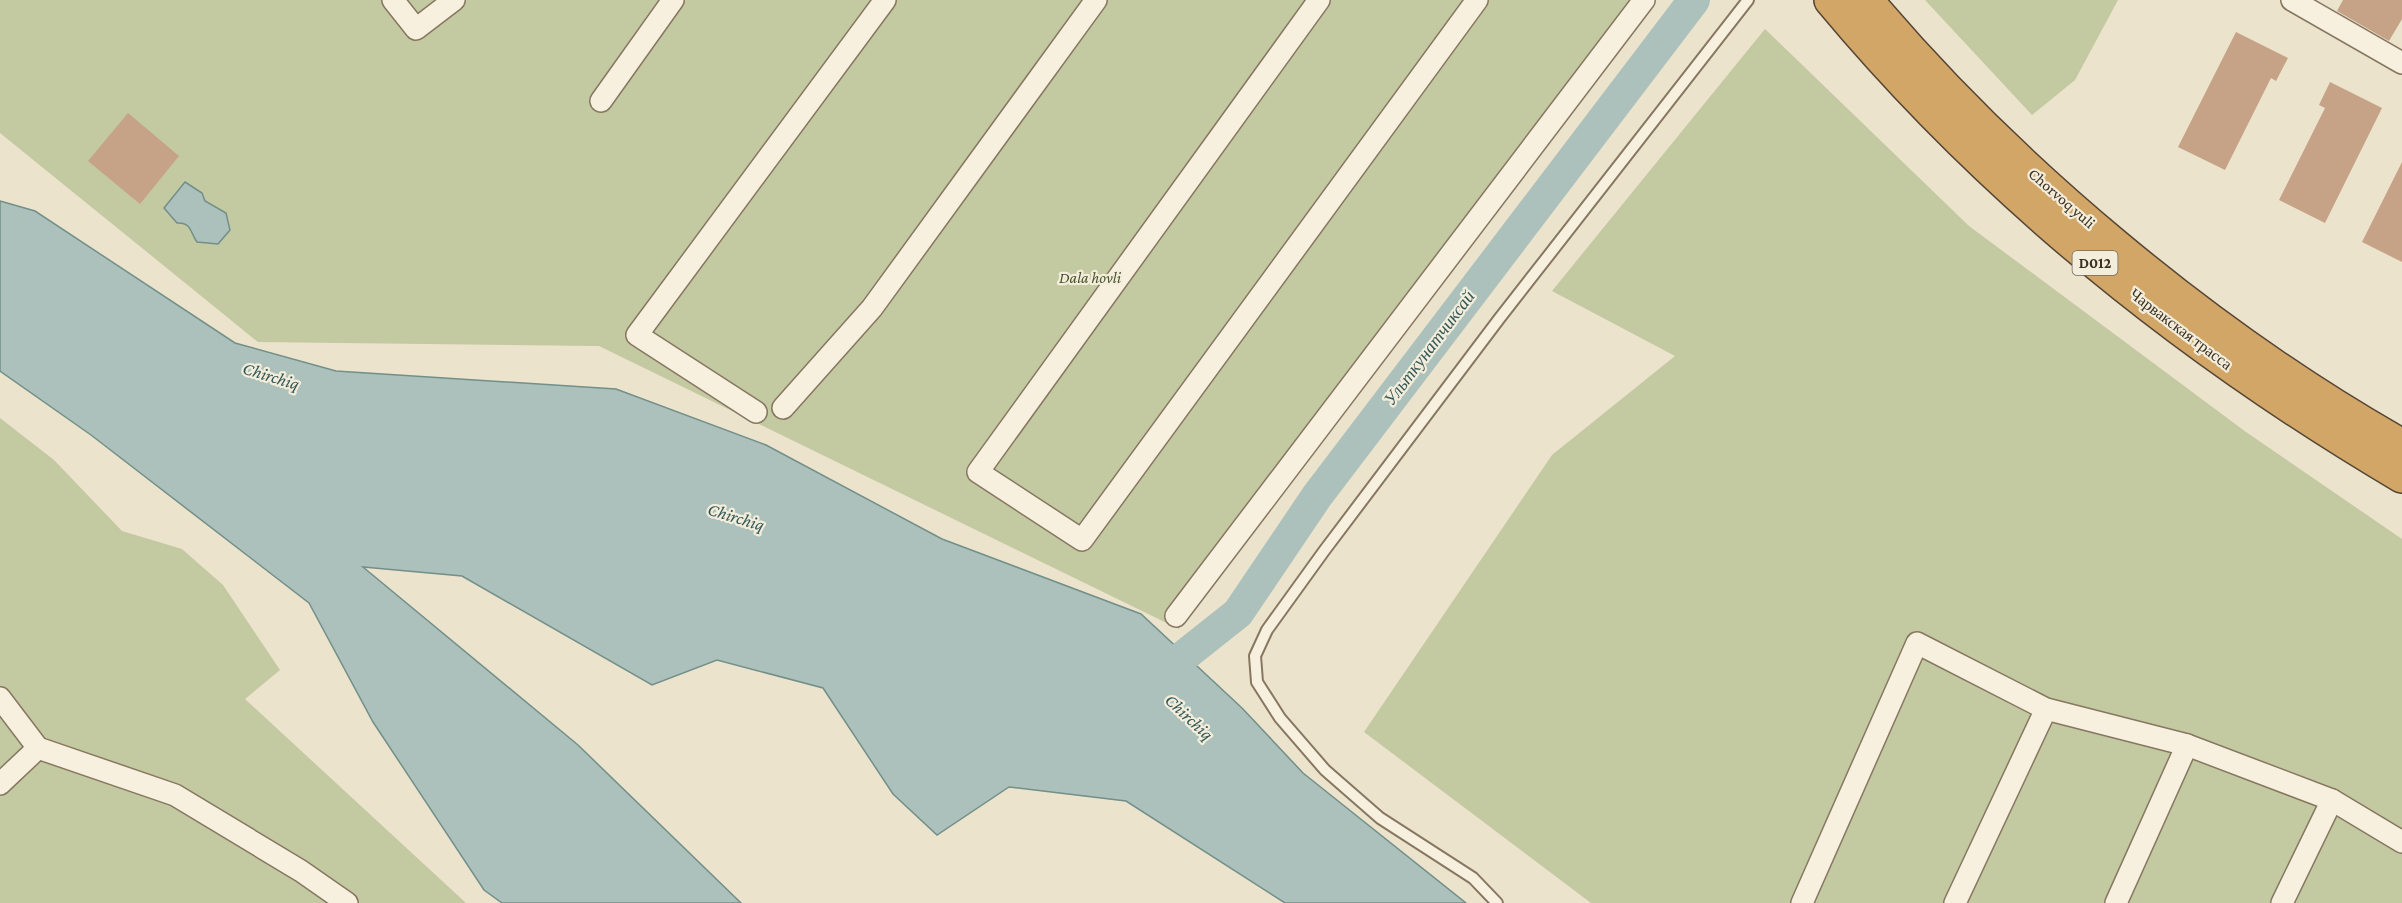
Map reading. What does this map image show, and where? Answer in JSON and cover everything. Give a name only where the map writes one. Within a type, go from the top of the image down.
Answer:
[{"type":"highway","name":"Чарвакская трасса","points":[[1831,0],[1899,78],[1967,147],[2037,214],[2092,261],[2248,379],[2402,476]]},
{"type":"highway","name":"Chorvoq yuli","points":[[1866,0],[1920,61],[1987,129],[2110,240],[2259,354],[2362,423],[2402,446]]},
{"type":"street","points":[[393,0],[416,29],[454,0]]},
{"type":"street","points":[[601,101],[673,0]]},
{"type":"street","points":[[756,412],[637,335],[885,0]]},
{"type":"street","points":[[783,408],[872,308],[1096,0]]},
{"type":"street","points":[[1319,0],[978,472],[1082,540],[1478,0]]},
{"type":"street","points":[[1176,616],[1644,0]]},
{"type":"street","points":[[2292,0],[2402,63]]},
{"type":"street","points":[[1802,903],[1917,643],[2046,710],[2187,745],[2332,800],[2402,842]]},
{"type":"street","points":[[0,698],[38,748],[175,795],[301,871],[347,903]]},
{"type":"street","points":[[1955,903],[2046,710]]},
{"type":"street","points":[[2116,903],[2187,745]]},
{"type":"street","points":[[0,784],[38,748]]},
{"type":"street","points":[[2282,903],[2332,800]]},
{"type":"lane","points":[[1497,903],[1473,878],[1380,818],[1325,770],[1280,718],[1257,682],[1255,656],[1267,630],[1324,551],[1499,319],[1748,0]]},
{"type":"green space","name":"Dala hovli","points":[[0,0],[1632,0],[1179,629],[599,346],[258,342],[0,133]]},
{"type":"green space","points":[[1925,0],[2118,0],[2075,80],[2032,115]]},
{"type":"green space","points":[[1765,29],[1969,226],[2246,432],[2402,539],[2402,903],[1591,903],[1364,732],[1552,455],[1675,356],[1552,291]]},
{"type":"green space","points":[[0,418],[54,460],[122,531],[182,549],[223,585],[280,670],[245,699],[466,903],[0,903]]},
{"type":"water","points":[[185,182],[202,193],[205,201],[226,213],[230,230],[218,244],[197,242],[188,226],[177,223],[164,208]]},
{"type":"water","name":"Chirchiq","points":[[0,201],[35,211],[235,343],[336,371],[616,389],[766,445],[942,539],[1141,614],[1242,708],[1303,773],[1466,903],[1285,903],[1126,801],[1009,787],[937,835],[893,794],[823,688],[717,660],[652,685],[462,576],[363,567],[578,745],[741,903],[502,903],[484,890],[373,722],[309,603],[91,435],[0,371]]},
{"type":"building","points":[[2343,0],[2402,0],[2402,19],[2389,41],[2337,11]]},
{"type":"building","points":[[2236,32],[2288,58],[2276,81],[2271,78],[2225,170],[2178,147]]},
{"type":"building","points":[[2330,82],[2382,108],[2325,223],[2279,200],[2325,108],[2319,105]]},
{"type":"building","points":[[128,113],[179,156],[140,204],[88,161]]},
{"type":"building","points":[[2402,162],[2402,262],[2362,242]]},
{"type":"waterway","name":"Ульткунатчиксай","points":[[1151,682],[1238,613],[1317,496],[1694,0]]}]
